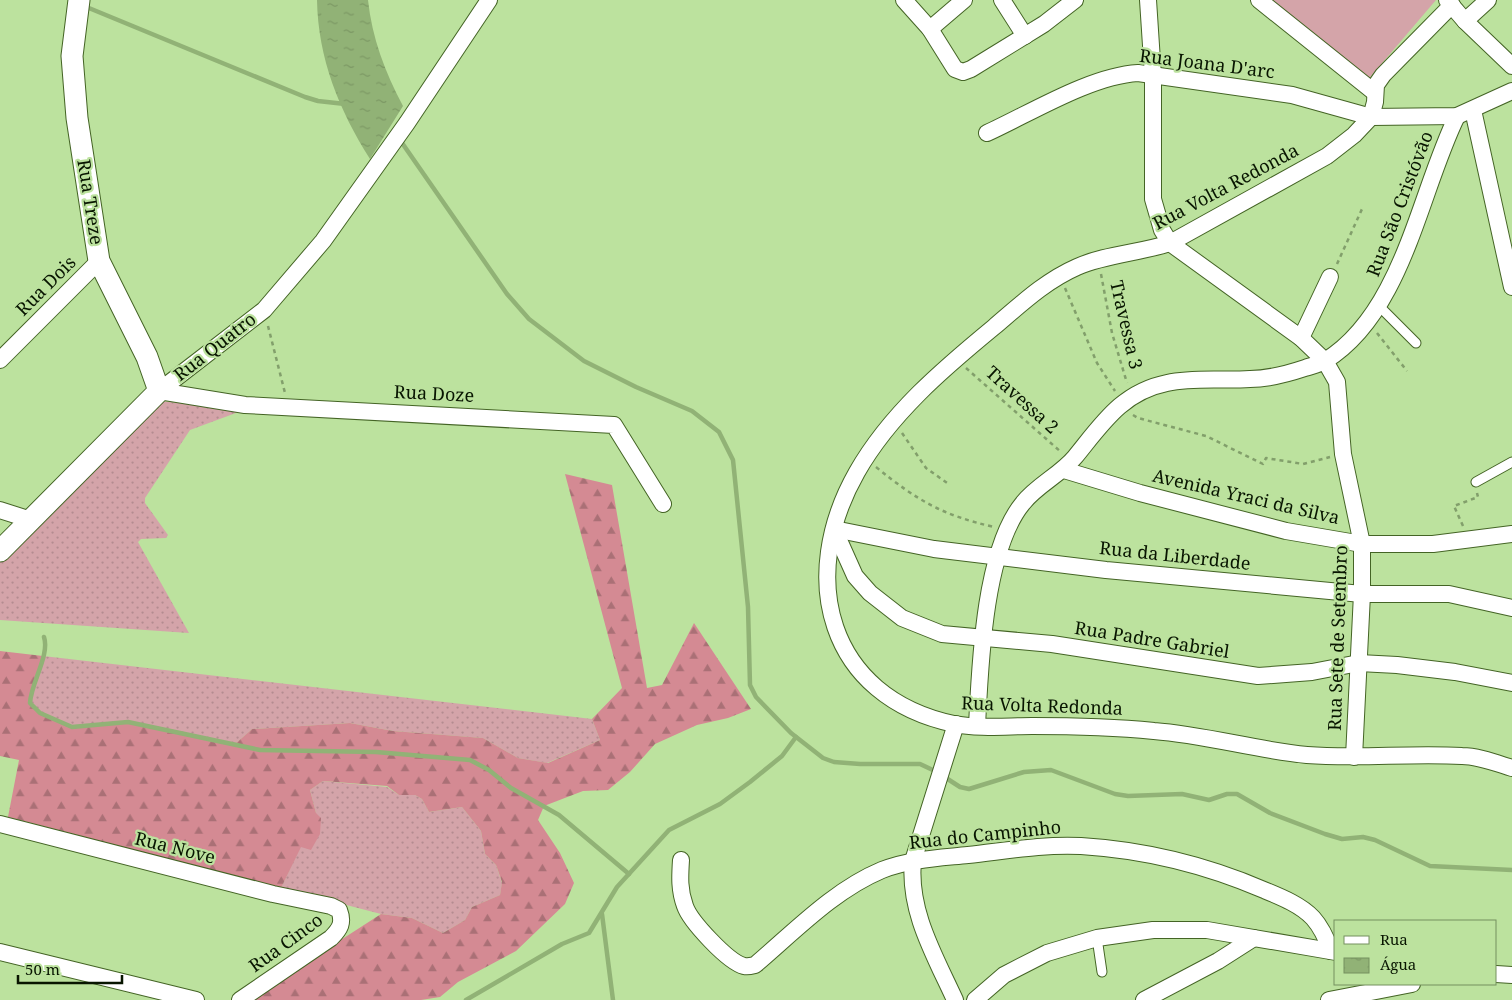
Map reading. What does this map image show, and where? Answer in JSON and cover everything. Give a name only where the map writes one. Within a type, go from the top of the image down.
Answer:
[{"type":"street","name":"Rua Quatro","points":[[0,551],[159,391],[264,310],[323,242],[406,124],[489,0]]},
{"type":"street","points":[[904,0],[930,29],[956,69],[963,72],[1025,36],[1075,0]]},
{"type":"street","points":[[930,29],[964,0]]},
{"type":"street","points":[[1002,0],[1025,36]]},
{"type":"street","points":[[1148,0],[1153,76],[1153,199],[1159,222],[1170,243]]},
{"type":"street","points":[[1259,0],[1374,92]]},
{"type":"street","points":[[1465,21],[1488,0]]},
{"type":"street","points":[[1512,66],[1449,3],[1388,69],[1376,85],[1374,92],[1375,102],[1371,117],[1457,116],[1512,91]]},
{"type":"street","name":"Rua Treze","points":[[78,8],[72,56],[77,118],[99,260],[147,357],[159,391]]},
{"type":"street","name":"Rua Joana D'arc","points":[[987,133],[1112,76],[1138,73],[1292,95],[1371,117]]},
{"type":"street","points":[[1473,110],[1512,287]]},
{"type":"street","name":"Rua São Cristóvão","points":[[977,726],[986,610],[999,557],[1008,530],[1022,503],[1068,466],[1106,419],[1127,400],[1165,383],[1198,379],[1267,378],[1325,362],[1368,322],[1378,305],[1402,259],[1428,185],[1457,116]]},
{"type":"street","name":"Rua Volta Redonda","points":[[1371,117],[1361,130],[1327,156],[1170,243],[1146,251],[1098,259],[1060,275],[1037,290],[956,358],[894,422],[865,458],[842,504],[834,529],[829,550],[827,597],[836,631],[845,648],[859,669],[876,687],[893,700],[922,714],[956,724],[977,726],[1078,726],[1154,731],[1198,736],[1277,751],[1354,757],[1465,756],[1512,768]]},
{"type":"street","name":"Rua Sete de Setembro","points":[[1170,243],[1301,338],[1325,362],[1337,382],[1343,454],[1362,544],[1362,594],[1354,757]]},
{"type":"street","name":"Rua Dois","points":[[0,360],[99,260]]},
{"type":"street","points":[[1301,338],[1330,277]]},
{"type":"street","name":"Rua Doze","points":[[159,391],[245,405],[614,425],[663,504]]},
{"type":"street","name":"Avenida Yraci da Silva","points":[[1068,466],[1140,493],[1286,531],[1362,544],[1433,544],[1512,534]]},
{"type":"street","points":[[0,510],[31,520]]},
{"type":"street","name":"Rua da Liberdade","points":[[834,529],[934,549],[999,557],[1184,578],[1362,594],[1449,594],[1512,608]]},
{"type":"street","name":"Rua Padre Gabriel","points":[[834,529],[855,576],[884,606],[902,618],[942,634],[1052,644],[1258,676],[1312,672],[1358,663],[1445,670],[1512,683]]},
{"type":"street","points":[[955,1000],[915,906],[912,884],[913,860],[956,724]]},
{"type":"street","name":"Rua Nove","points":[[0,824],[273,894],[331,906],[339,910]]},
{"type":"street","name":"Rua do Campinho","points":[[681,860],[680,888],[685,908],[706,937],[739,964],[746,967],[755,965],[835,897],[882,870],[913,860],[1024,848],[1080,846],[1179,860],[1207,868],[1299,907],[1319,926],[1333,952]]},
{"type":"street","name":"Rua Cinco","points":[[240,1000],[331,938],[340,928],[342,919],[339,910]]},
{"type":"street","points":[[976,1000],[1004,975],[1026,963],[1066,946],[1097,938],[1176,929],[1207,930],[1333,952]]},
{"type":"street","points":[[1144,1000],[1218,961],[1254,938]]},
{"type":"street","points":[[0,952],[196,1000]]},
{"type":"street","points":[[1497,974],[1512,975]]},
{"type":"street","points":[[1329,1000],[1407,985]]},
{"type":"lane","points":[[1378,305],[1416,343]]},
{"type":"lane","points":[[1476,482],[1512,462]]},
{"type":"lane","points":[[1097,938],[1102,972]]},
{"type":"path","points":[[1330,277],[1342,256],[1362,209]]},
{"type":"path","name":"Travessa 3","points":[[1098,259],[1127,400]]},
{"type":"path","points":[[1060,275],[1097,363],[1127,400],[1138,418],[1206,436],[1263,464],[1266,458],[1303,464],[1343,454]]},
{"type":"path","points":[[264,310],[289,406]]},
{"type":"path","points":[[1368,322],[1408,371]]},
{"type":"path","name":"Travessa 2","points":[[956,358],[1068,466]]},
{"type":"path","points":[[894,422],[926,468],[950,485]]},
{"type":"path","points":[[865,458],[911,495],[929,506],[958,519],[1008,530]]},
{"type":"path","points":[[1470,538],[1454,506],[1478,497],[1476,482]]},
{"type":"shaded area","points":[[1263,0],[1436,0],[1366,82]]},
{"type":"shaded area","points":[[160,401],[244,410],[190,430],[145,498],[145,503],[168,535],[166,538],[141,539],[138,542],[189,633],[0,620],[0,557]]},
{"type":"shaded area","points":[[43,656],[592,719],[600,740],[547,763],[518,758],[483,738],[393,731],[350,723],[252,729],[234,745],[140,723],[113,722],[72,727],[40,713],[30,703],[30,695]]},
{"type":"shaded area","points":[[323,781],[387,787],[399,795],[415,795],[422,799],[429,812],[462,807],[481,831],[485,854],[496,865],[502,883],[500,895],[472,907],[465,920],[443,933],[412,918],[381,914],[281,888],[316,813],[310,790]]},
{"type":"green space","points":[[565,474],[612,485],[647,688],[662,685],[694,623],[751,709],[728,718],[697,725],[655,744],[630,772],[608,790],[583,791],[544,806],[538,820],[560,853],[574,883],[565,904],[516,951],[458,982],[440,997],[421,1000],[248,1000],[381,914],[412,918],[443,933],[465,920],[472,907],[500,895],[502,882],[496,865],[485,854],[481,831],[462,807],[429,812],[422,799],[415,795],[399,795],[387,786],[323,781],[310,790],[316,813],[321,818],[320,834],[311,850],[301,847],[281,888],[8,817],[19,760],[0,756],[0,651],[43,656],[30,695],[30,703],[40,713],[72,727],[113,722],[140,723],[234,745],[252,729],[350,723],[393,731],[483,738],[518,758],[548,763],[600,740],[592,719],[622,688]]},
{"type":"water","points":[[317,0],[368,0],[380,54],[403,106],[370,159],[349,122],[332,83],[321,42]]},
{"type":"waterway","points":[[84,6],[305,97],[318,101],[345,104]]},
{"type":"waterway","points":[[400,140],[507,294],[529,319],[584,361],[636,387],[692,411],[719,432],[733,460],[748,607],[750,685],[756,697],[791,733],[823,758],[834,762],[860,764],[920,764],[937,772]]},
{"type":"waterway","points":[[44,637],[44,652],[30,703],[40,713],[72,727],[128,722],[260,750],[376,752],[470,760],[489,770],[511,788],[559,815],[629,874]]},
{"type":"waterway","points":[[466,1000],[562,944],[589,933],[617,887],[669,830],[720,804],[782,756],[796,737]]},
{"type":"waterway","points":[[943,776],[960,787],[969,789],[1024,772],[1051,770],[1115,794],[1128,796],[1182,794],[1209,800],[1227,794],[1237,794],[1270,813],[1325,834],[1342,839],[1363,837],[1375,840],[1430,866],[1512,870]]},
{"type":"waterway","points":[[602,914],[613,1000]]}]
